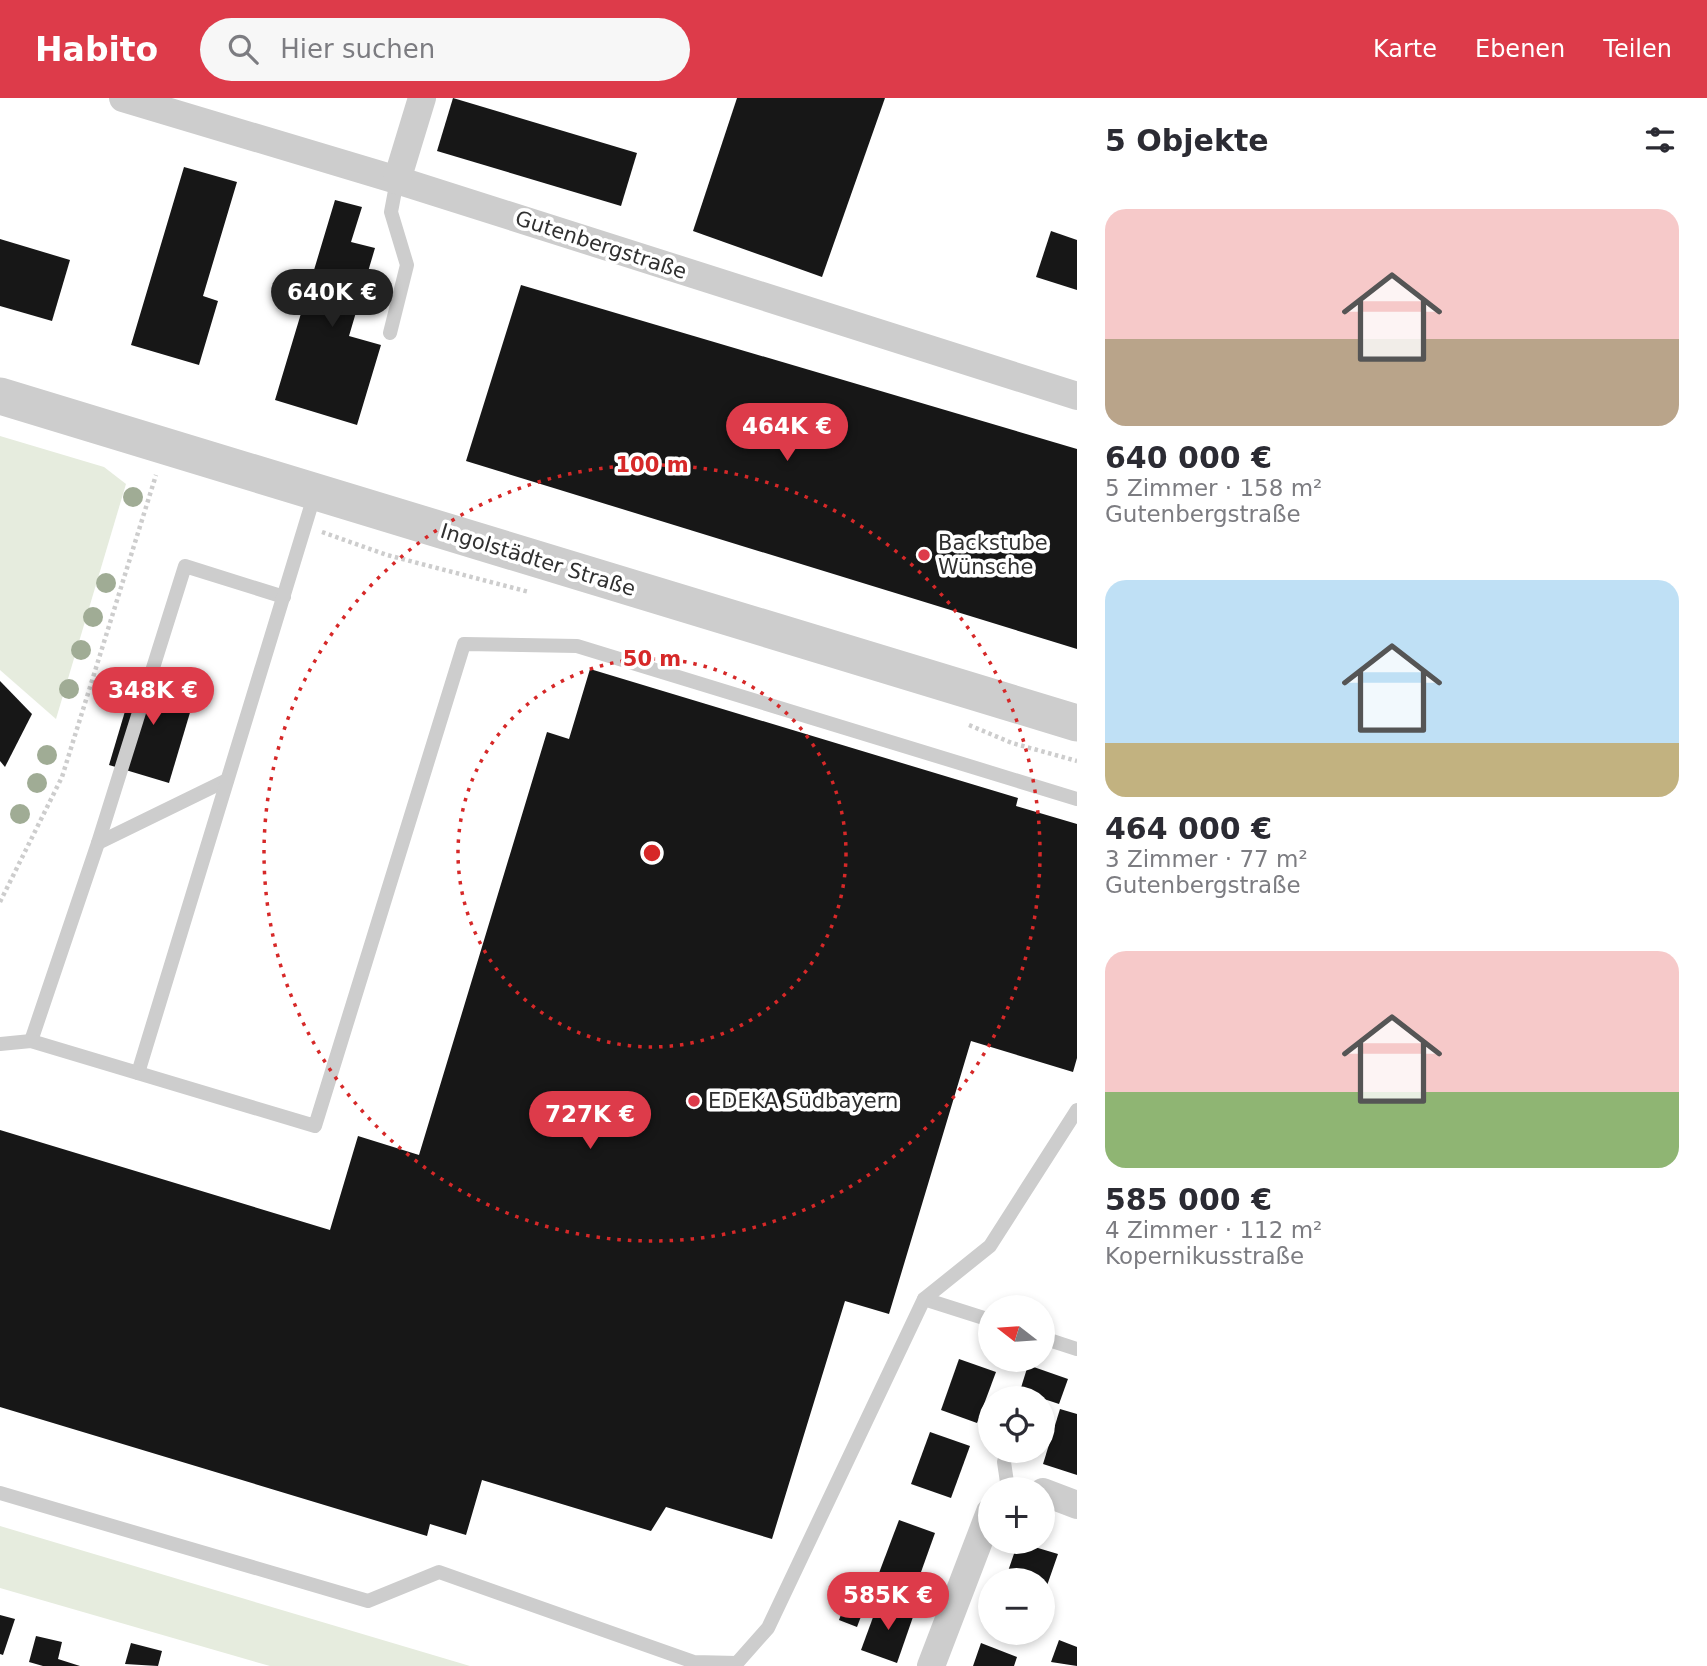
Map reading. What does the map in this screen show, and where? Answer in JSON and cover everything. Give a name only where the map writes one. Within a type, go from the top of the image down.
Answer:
[{"type":"street","name":"Gutenbergstraße","points":[[123,98],[397,180],[1077,396]]},
{"type":"street","points":[[397,180],[422,98]]},
{"type":"street","name":"Ingolstädter Straße","points":[[0,396],[1077,723]]},
{"type":"street","points":[[1055,1496],[1077,1504]]},
{"type":"street","points":[[931,1666],[978,1543]]},
{"type":"lane","points":[[390,333],[407,265],[391,212],[397,180]]},
{"type":"lane","points":[[138,1073],[315,493]]},
{"type":"lane","points":[[30,1041],[99,843],[185,566],[284,597]]},
{"type":"lane","points":[[0,1044],[30,1041],[315,1126],[464,644],[577,646],[1077,799]]},
{"type":"lane","points":[[99,843],[228,780]]},
{"type":"lane","points":[[0,1493],[368,1601],[439,1572],[694,1662],[737,1663],[768,1628],[924,1298],[990,1246],[1077,1110]]},
{"type":"lane","points":[[924,1298],[978,1316]]},
{"type":"lane","points":[[1055,1342],[1077,1349]]},
{"type":"path","points":[[0,902],[62,777],[150,488],[167,448]]},
{"type":"shaded area","points":[[0,436],[104,467],[126,484],[56,719],[0,670]]},
{"type":"shaded area","points":[[0,1526],[470,1666],[270,1666],[0,1588]]},
{"type":"building","points":[[453,98],[637,153],[621,206],[437,151]]},
{"type":"building","points":[[737,98],[885,98],[822,277],[693,231]]},
{"type":"building","points":[[184,167],[237,182],[203,296],[218,301],[199,365],[131,345]]},
{"type":"building","points":[[335,200],[362,207],[351,242],[375,248],[349,336],[381,345],[357,425],[275,400]]},
{"type":"building","points":[[1051,231],[1077,240],[1077,290],[1036,277]]},
{"type":"building","points":[[0,239],[70,260],[52,321],[0,306]]},
{"type":"building","name":"Backstube Wünsche","points":[[521,285],[1077,449],[1077,649],[466,461]]},
{"type":"building","name":"EDEKA Südbayern","points":[[590,669],[1018,798],[1016,806],[1077,824],[1077,1058],[1073,1072],[971,1041],[889,1314],[845,1301],[772,1539],[666,1507],[651,1531],[482,1480],[466,1535],[430,1524],[427,1536],[0,1407],[0,1130],[330,1230],[358,1136],[419,1155],[547,732],[569,739]]},
{"type":"building","points":[[137,671],[197,689],[169,783],[109,765]]},
{"type":"building","points":[[0,681],[32,714],[5,767],[0,761]]},
{"type":"building","points":[[959,1359],[978,1366],[978,1372],[996,1372],[991,1386],[978,1386],[977,1423],[941,1410]]},
{"type":"building","points":[[1026,1372],[1048,1372],[1068,1379],[1059,1404],[1055,1403],[1055,1386],[1022,1386]]},
{"type":"building","points":[[1060,1409],[1077,1414],[1077,1475],[1043,1464],[1055,1463],[1055,1425]]},
{"type":"building","points":[[930,1432],[970,1446],[951,1498],[911,1484]]},
{"type":"building","points":[[899,1520],[935,1533],[916,1586],[879,1573]]},
{"type":"building","points":[[1014,1554],[1058,1554],[1053,1568],[1009,1568]]},
{"type":"building","points":[[850,1591],[868,1598],[857,1627],[839,1620]]},
{"type":"building","points":[[879,1601],[914,1614],[897,1663],[861,1650]]},
{"type":"building","points":[[0,1615],[15,1619],[3,1655],[0,1654]]},
{"type":"building","points":[[36,1636],[62,1642],[58,1659],[80,1666],[43,1666],[29,1662]]},
{"type":"building","points":[[1059,1640],[1077,1647],[1077,1666],[1051,1662]]},
{"type":"building","points":[[131,1643],[162,1651],[158,1666],[125,1664]]},
{"type":"building","points":[[980,1645],[1017,1657],[1014,1666],[973,1666]]},
{"type":"place","name":"Backstube Wünsche","points":[[924,555]]},
{"type":"place","name":"EDEKA Südbayern","points":[[694,1101]]}]
